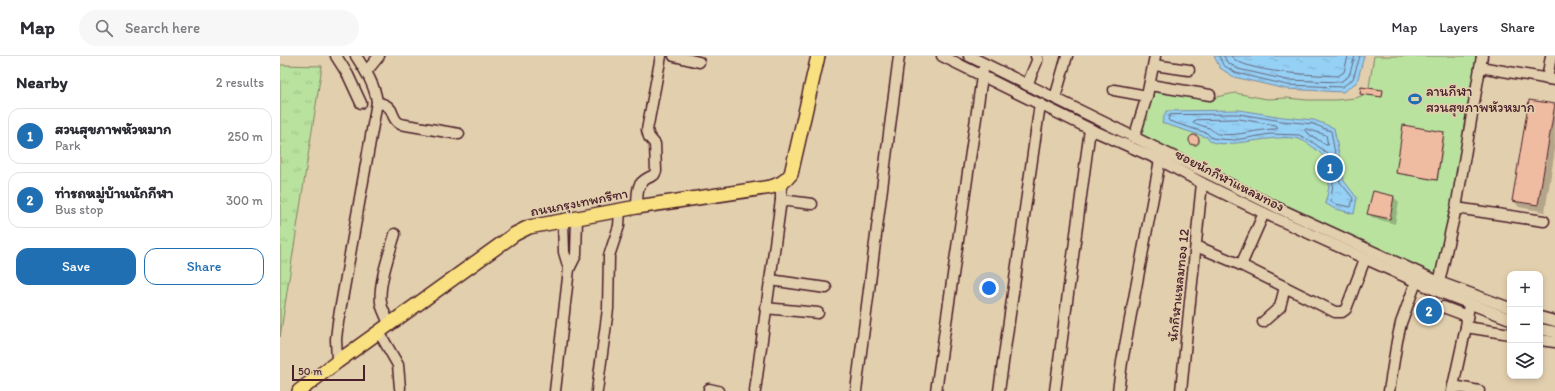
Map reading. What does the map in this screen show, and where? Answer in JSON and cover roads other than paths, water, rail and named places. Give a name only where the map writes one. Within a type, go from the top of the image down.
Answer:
[{"type":"main road","points":[[781,184],[790,174],[818,56]]},
{"type":"main road","name":"ถนนกรุงเทพกรีฑา","points":[[299,391],[389,324],[515,234],[529,227],[637,207],[771,187],[781,184]]},
{"type":"street","points":[[336,56],[348,75],[361,103]]},
{"type":"street","points":[[337,362],[336,344],[338,322],[377,102],[376,93],[356,56]]},
{"type":"street","points":[[366,72],[379,56]]},
{"type":"street","points":[[637,207],[640,183],[644,179],[654,175],[656,171],[655,144],[648,136],[648,130],[661,56]]},
{"type":"street","points":[[674,56],[699,62]]},
{"type":"street","points":[[856,391],[899,56]]},
{"type":"street","name":"ซอยนักกีฬาแหลมทอง","points":[[942,56],[1090,129],[1160,160],[1202,183],[1264,213],[1416,282],[1507,307]]},
{"type":"street","name":"ซอยนักกีฬาแหลมทอง","points":[[969,56],[1438,287],[1468,304],[1507,319]]},
{"type":"street","points":[[1026,85],[1037,61],[1036,56]]},
{"type":"street","points":[[1055,98],[1066,56]]},
{"type":"street","points":[[1438,287],[1456,208],[1482,56]]},
{"type":"street","points":[[1480,67],[1551,80],[1550,56]]},
{"type":"street","points":[[1134,138],[1150,85],[1155,60],[1189,70]]},
{"type":"street","points":[[936,391],[985,64]]},
{"type":"street","points":[[1150,85],[1210,95]]},
{"type":"street","points":[[1114,90],[1147,96]]},
{"type":"street","points":[[377,102],[386,104],[390,107],[395,119],[400,124],[459,134]]},
{"type":"street","points":[[999,391],[1040,104]]},
{"type":"street","points":[[1055,391],[1090,129]]},
{"type":"street","points":[[1118,391],[1160,160]]},
{"type":"street","name":"นักกีฬาแหลมทอง 12","points":[[1181,391],[1202,183]]},
{"type":"street","points":[[755,391],[765,308],[781,200],[781,184]]},
{"type":"street","points":[[781,200],[812,204]]},
{"type":"street","points":[[1456,208],[1544,221]]},
{"type":"street","points":[[597,391],[608,310],[609,256],[619,226],[620,210]]},
{"type":"street","points":[[1241,265],[1264,213]]},
{"type":"street","points":[[555,391],[569,269],[576,255],[577,218]]},
{"type":"street","points":[[563,221],[564,252],[569,269]]},
{"type":"street","points":[[389,324],[381,306],[381,295],[386,263],[395,234]]},
{"type":"street","points":[[1196,246],[1241,265],[1336,312],[1342,312],[1346,309],[1365,259]]},
{"type":"street","points":[[770,280],[826,288]]},
{"type":"street","points":[[1389,391],[1396,340],[1405,310],[1416,282]]},
{"type":"street","points":[[1263,322],[1280,307],[1285,288]]},
{"type":"street","points":[[1468,304],[1468,316],[1452,389],[1479,391]]},
{"type":"street","points":[[1443,307],[1468,316]]},
{"type":"street","points":[[765,308],[818,313]]},
{"type":"street","points":[[1543,318],[1555,321]]},
{"type":"street","points":[[1466,326],[1507,333]]},
{"type":"street","points":[[1543,329],[1555,332]]},
{"type":"street","points":[[379,332],[398,365],[400,388]]},
{"type":"street","points":[[1543,340],[1555,342]]},
{"type":"water","points":[[1214,56],[1364,56],[1357,82],[1343,92],[1286,89],[1234,77],[1220,68]]},
{"type":"water","points":[[1239,110],[1314,120],[1334,128],[1344,181],[1357,198],[1354,214],[1333,208],[1325,203],[1330,176],[1327,162],[1319,152],[1304,141],[1289,138],[1277,138],[1227,144],[1217,143],[1210,141],[1206,137],[1162,123],[1166,111]]},
{"type":"place","name":"ลานกีฬา สวนสุขภาพหัวหมาก","points":[[1415,99]]},
{"type":"place","name":"สวนสุขภาพหัวหมาก","points":[[1330,168]]},
{"type":"place","name":"ท่ารถหมู่บ้านนักกีฬา","points":[[1429,311]]}]
